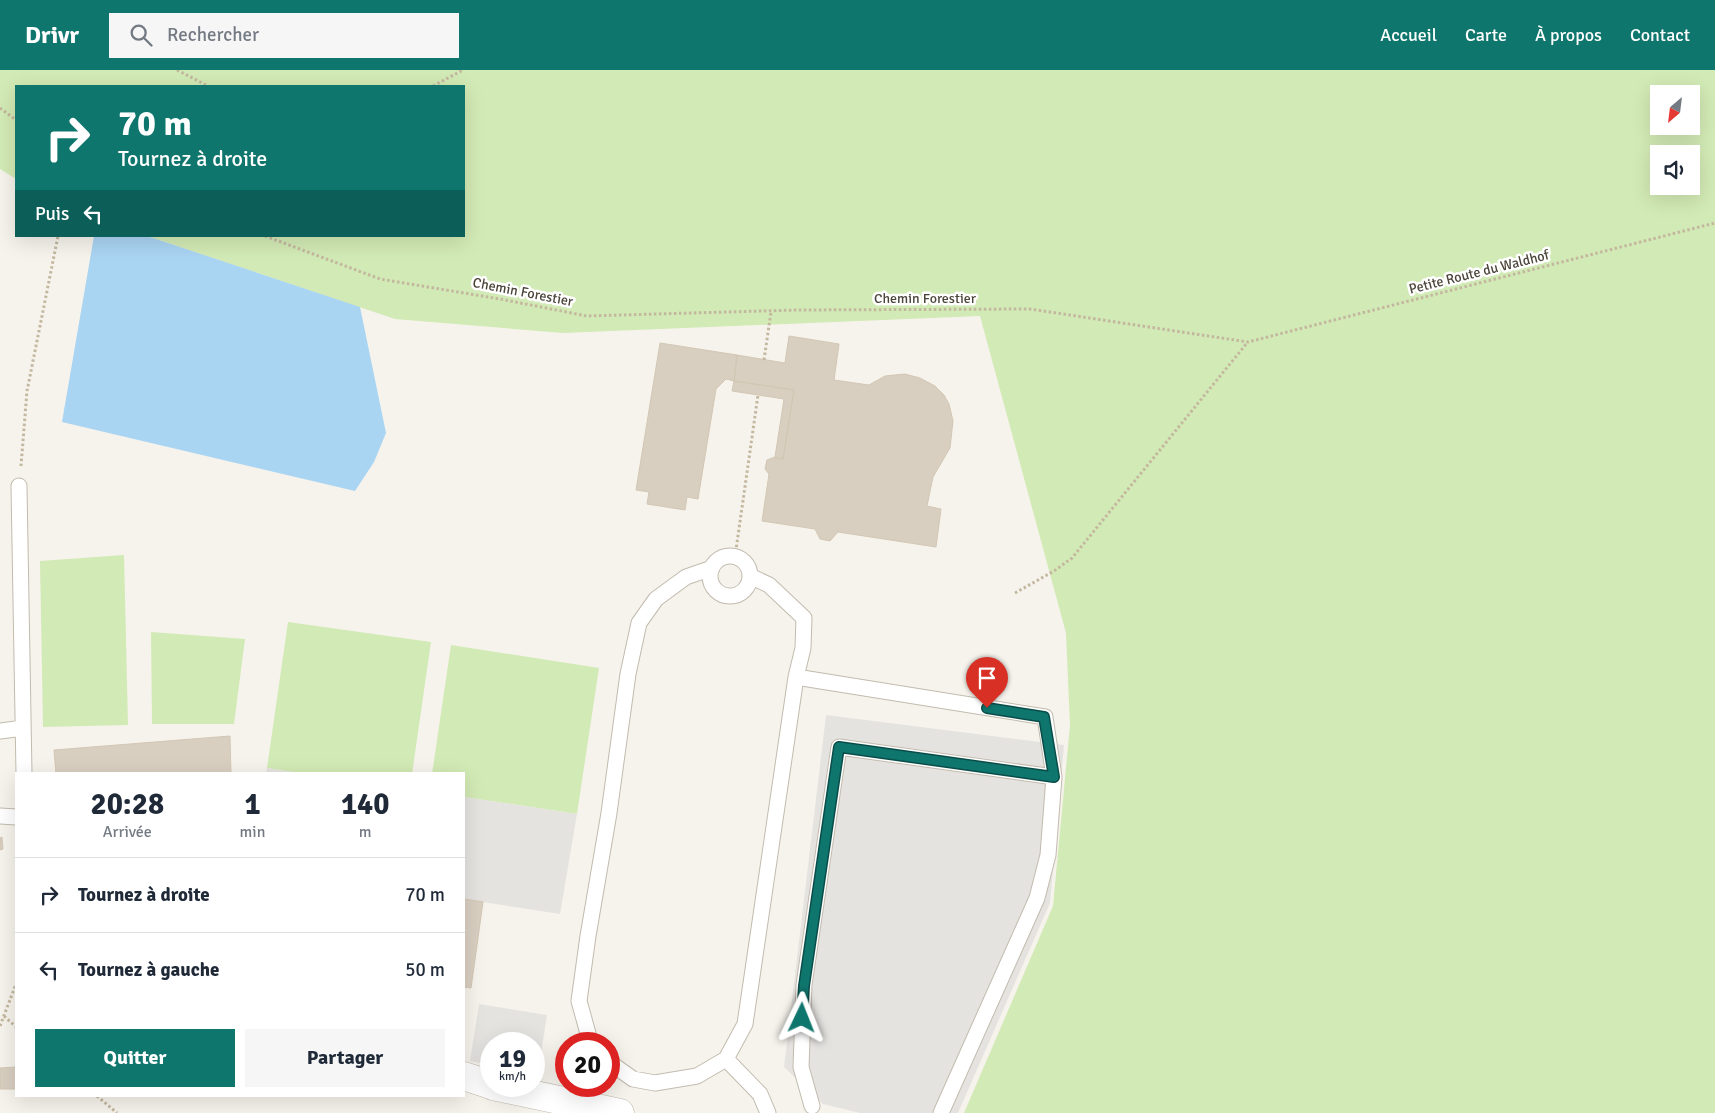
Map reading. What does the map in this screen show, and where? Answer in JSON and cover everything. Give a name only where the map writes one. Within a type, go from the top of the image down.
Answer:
[{"type":"street","points":[[465,1076],[480,1082]]},
{"type":"street","points":[[544,1097],[620,1113]]},
{"type":"lane","points":[[19,486],[24,772]]},
{"type":"lane","points":[[726,557],[735,557],[743,560],[748,568],[750,576],[748,585],[742,592],[735,595],[726,595],[718,592],[712,584],[710,576],[712,568],[718,560],[726,557]]},
{"type":"lane","points":[[588,1032],[579,1001],[609,813],[628,674],[640,623],[656,598],[686,577],[712,568]]},
{"type":"lane","points":[[620,1070],[633,1079],[655,1083],[697,1076],[726,1059],[745,1024],[796,677],[803,648],[804,618],[768,585],[750,576]]},
{"type":"lane","points":[[796,677],[1044,717],[1054,777],[1048,855],[1037,898],[941,1113]]},
{"type":"lane","points":[[0,731],[23,728]]},
{"type":"lane","points":[[812,1106],[801,1067],[804,986],[839,747],[1054,777]]},
{"type":"lane","points":[[0,816],[15,817]]},
{"type":"lane","points":[[726,1059],[760,1094],[768,1113]]},
{"type":"path","points":[[178,70],[206,85]]},
{"type":"path","points":[[435,85],[463,70]]},
{"type":"path","points":[[0,108],[15,119]]},
{"type":"path","name":"Petite Route du Waldhof","points":[[1248,342],[1715,223]]},
{"type":"path","points":[[19,486],[27,391],[58,237]]},
{"type":"path","name":"Chemin Forestier","points":[[268,237],[380,278],[587,316],[796,310],[1030,309],[1248,342]]},
{"type":"path","points":[[764,360],[771,312]]},
{"type":"path","points":[[1015,593],[1054,571],[1072,558],[1248,342]]},
{"type":"path","points":[[735,557],[758,395]]},
{"type":"path","points":[[0,1026],[15,987]]},
{"type":"path","points":[[4,1016],[15,1026]]},
{"type":"path","points":[[98,1097],[117,1113]]},
{"type":"green space","points":[[0,70],[1715,70],[1715,1113],[964,1113],[1053,906],[1070,725],[1066,633],[980,316],[563,333],[395,319],[150,237],[465,237],[465,85],[15,85],[15,178],[0,169]]},
{"type":"green space","points":[[124,555],[128,725],[43,727],[40,561]]},
{"type":"green space","points":[[288,622],[431,642],[412,772],[292,772],[267,768]]},
{"type":"green space","points":[[151,632],[245,639],[234,724],[152,724]]},
{"type":"green space","points":[[451,645],[599,668],[577,814],[465,797],[465,772],[432,772]]},
{"type":"shaded area","points":[[826,715],[1064,745],[1050,903],[958,1113],[860,1113],[823,1104],[784,1067]]},
{"type":"shaded area","points":[[267,768],[292,772],[266,772]]},
{"type":"shaded area","points":[[465,797],[577,814],[560,914],[465,899]]},
{"type":"shaded area","points":[[479,1004],[547,1015],[544,1032],[480,1032],[480,1063],[470,1061]]},
{"type":"water","points":[[94,237],[150,237],[360,307],[386,433],[374,462],[355,491],[62,422]]},
{"type":"building","points":[[789,336],[839,344],[834,380],[869,385],[885,376],[905,374],[920,378],[935,386],[944,395],[949,404],[953,421],[950,448],[933,477],[927,506],[941,509],[936,547],[838,532],[830,541],[820,539],[815,529],[762,521],[769,474],[765,469],[767,460],[775,457],[783,459],[794,390],[734,381],[737,355],[785,363]]},
{"type":"building","points":[[660,343],[737,355],[734,381],[726,379],[716,389],[698,499],[687,497],[685,510],[647,504],[649,492],[636,490]]},
{"type":"building","points":[[734,381],[794,390],[783,459],[775,457],[784,399],[732,391]]},
{"type":"building","points":[[230,736],[231,772],[56,772],[54,750]]},
{"type":"building","points":[[2,837],[3,849],[0,850],[0,838]]},
{"type":"building","points":[[465,899],[483,902],[471,988],[465,987]]},
{"type":"building","points":[[15,1067],[15,1089],[0,1089],[0,1068]]},
{"type":"route","points":[[802,1018],[804,986],[839,747],[1054,777],[1044,717],[987,708]]}]
